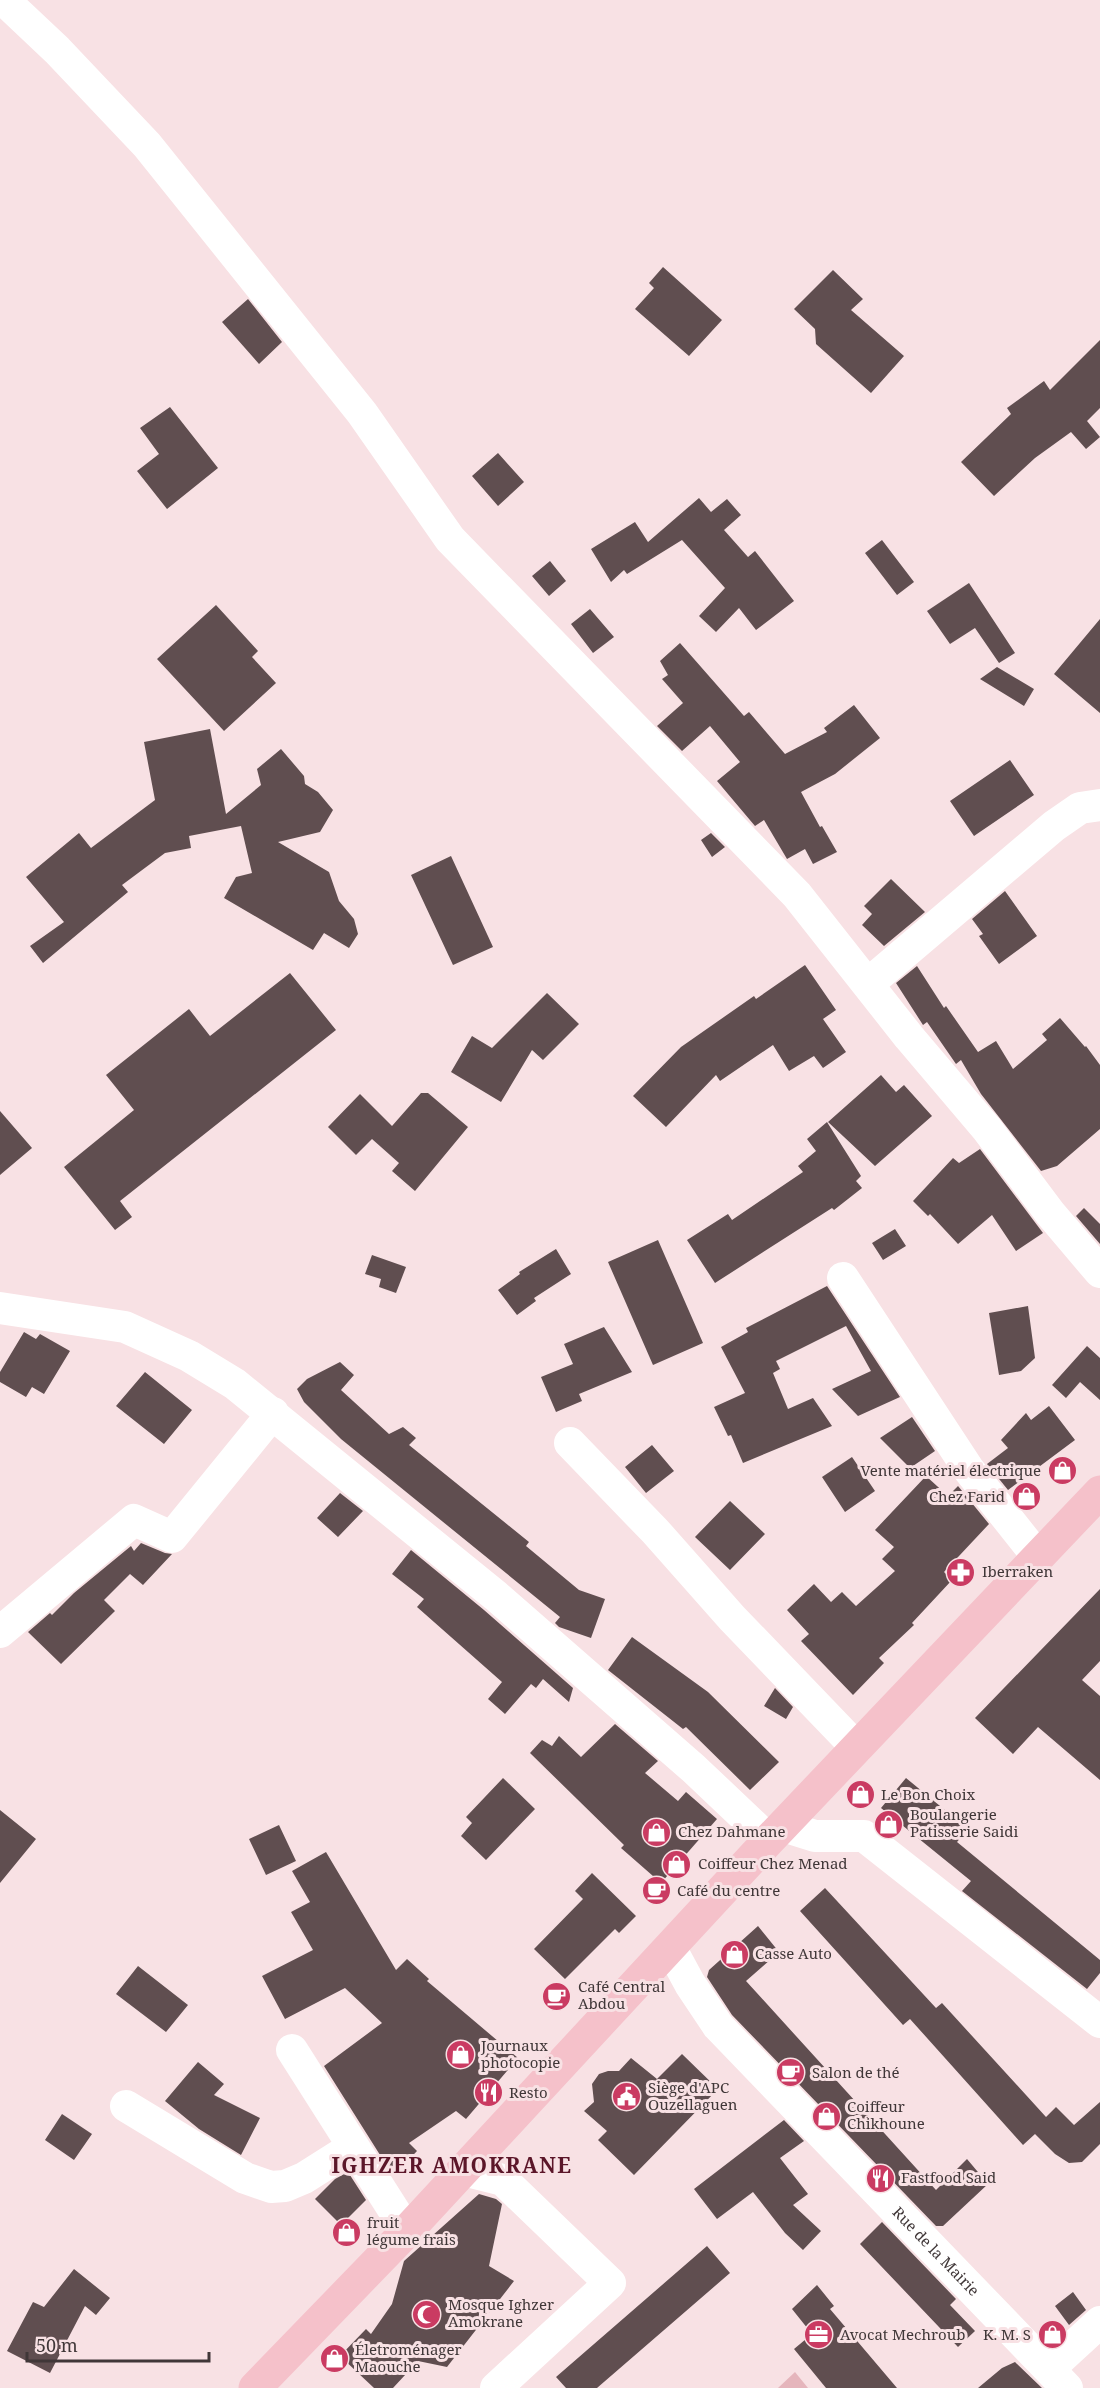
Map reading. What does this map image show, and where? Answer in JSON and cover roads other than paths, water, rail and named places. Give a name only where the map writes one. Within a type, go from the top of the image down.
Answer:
[{"type":"main road","points":[[255,2388],[407,2231],[776,1833],[1100,1491]]},
{"type":"street","points":[[4,0],[57,50],[147,145],[362,413],[450,539],[797,895],[909,1037],[987,1129],[1050,1213],[1100,1272]]},
{"type":"street","points":[[868,984],[1054,826],[1080,807],[1100,805]]},
{"type":"street","points":[[843,1278],[969,1470],[1038,1557]]},
{"type":"street","points":[[0,1308],[125,1327],[189,1356],[235,1384],[496,1596],[693,1768],[776,1833],[864,1836],[1100,2022]]},
{"type":"street","points":[[0,1632],[134,1520],[172,1537],[273,1413]]},
{"type":"street","points":[[570,1443],[655,1531],[732,1618],[856,1748]]},
{"type":"street","name":"Rue de la Mairie","points":[[670,1947],[690,1984],[718,2026],[1058,2378]]},
{"type":"street","points":[[292,2050],[407,2231]]},
{"type":"street","points":[[126,2106],[245,2178],[271,2187],[285,2186],[304,2178],[353,2147]]},
{"type":"street","points":[[463,2170],[503,2180],[610,2283],[514,2382]]},
{"type":"street","points":[[1058,2378],[1100,2322]]},
{"type":"place","name":"Vente matériel électrique","points":[[1062,1471]]},
{"type":"place","name":"Chez Farid","points":[[1026,1497]]},
{"type":"place","name":"Iberraken","points":[[961,1572]]},
{"type":"place","name":"Le Bon Choix","points":[[860,1795]]},
{"type":"place","name":"Boulangerie Patisserie Saidi","points":[[889,1824]]},
{"type":"place","name":"Chez Dahmane","points":[[657,1832]]},
{"type":"place","name":"Coiffeur Chez Menad","points":[[677,1864]]},
{"type":"place","name":"Café du centre","points":[[656,1891]]},
{"type":"place","name":"Casse Auto","points":[[734,1954]]},
{"type":"place","name":"Café Central Abdou","points":[[557,1996]]},
{"type":"place","name":"Journaux photocopie","points":[[460,2055]]},
{"type":"place","name":"Salon de thé","points":[[791,2073]]},
{"type":"place","name":"Resto","points":[[488,2093]]},
{"type":"place","name":"Siège d'APC Ouzellaguen","points":[[627,2097]]},
{"type":"place","name":"Coiffeur Chikhoune","points":[[826,2116]]},
{"type":"place","name":"Fastfood Said","points":[[880,2178]]},
{"type":"place","name":"fruit légume frais","points":[[346,2232]]},
{"type":"place","name":"Mosque Ighzer Amokrane","points":[[427,2314]]},
{"type":"place","name":"Avocat Mechroub","points":[[819,2335]]},
{"type":"place","name":"K. M. S","points":[[1052,2335]]},
{"type":"place","name":"Életroménager Maouche","points":[[334,2359]]},
{"type":"district","name":"IGHZER AMOKRANE","points":[[452,2166]]}]
